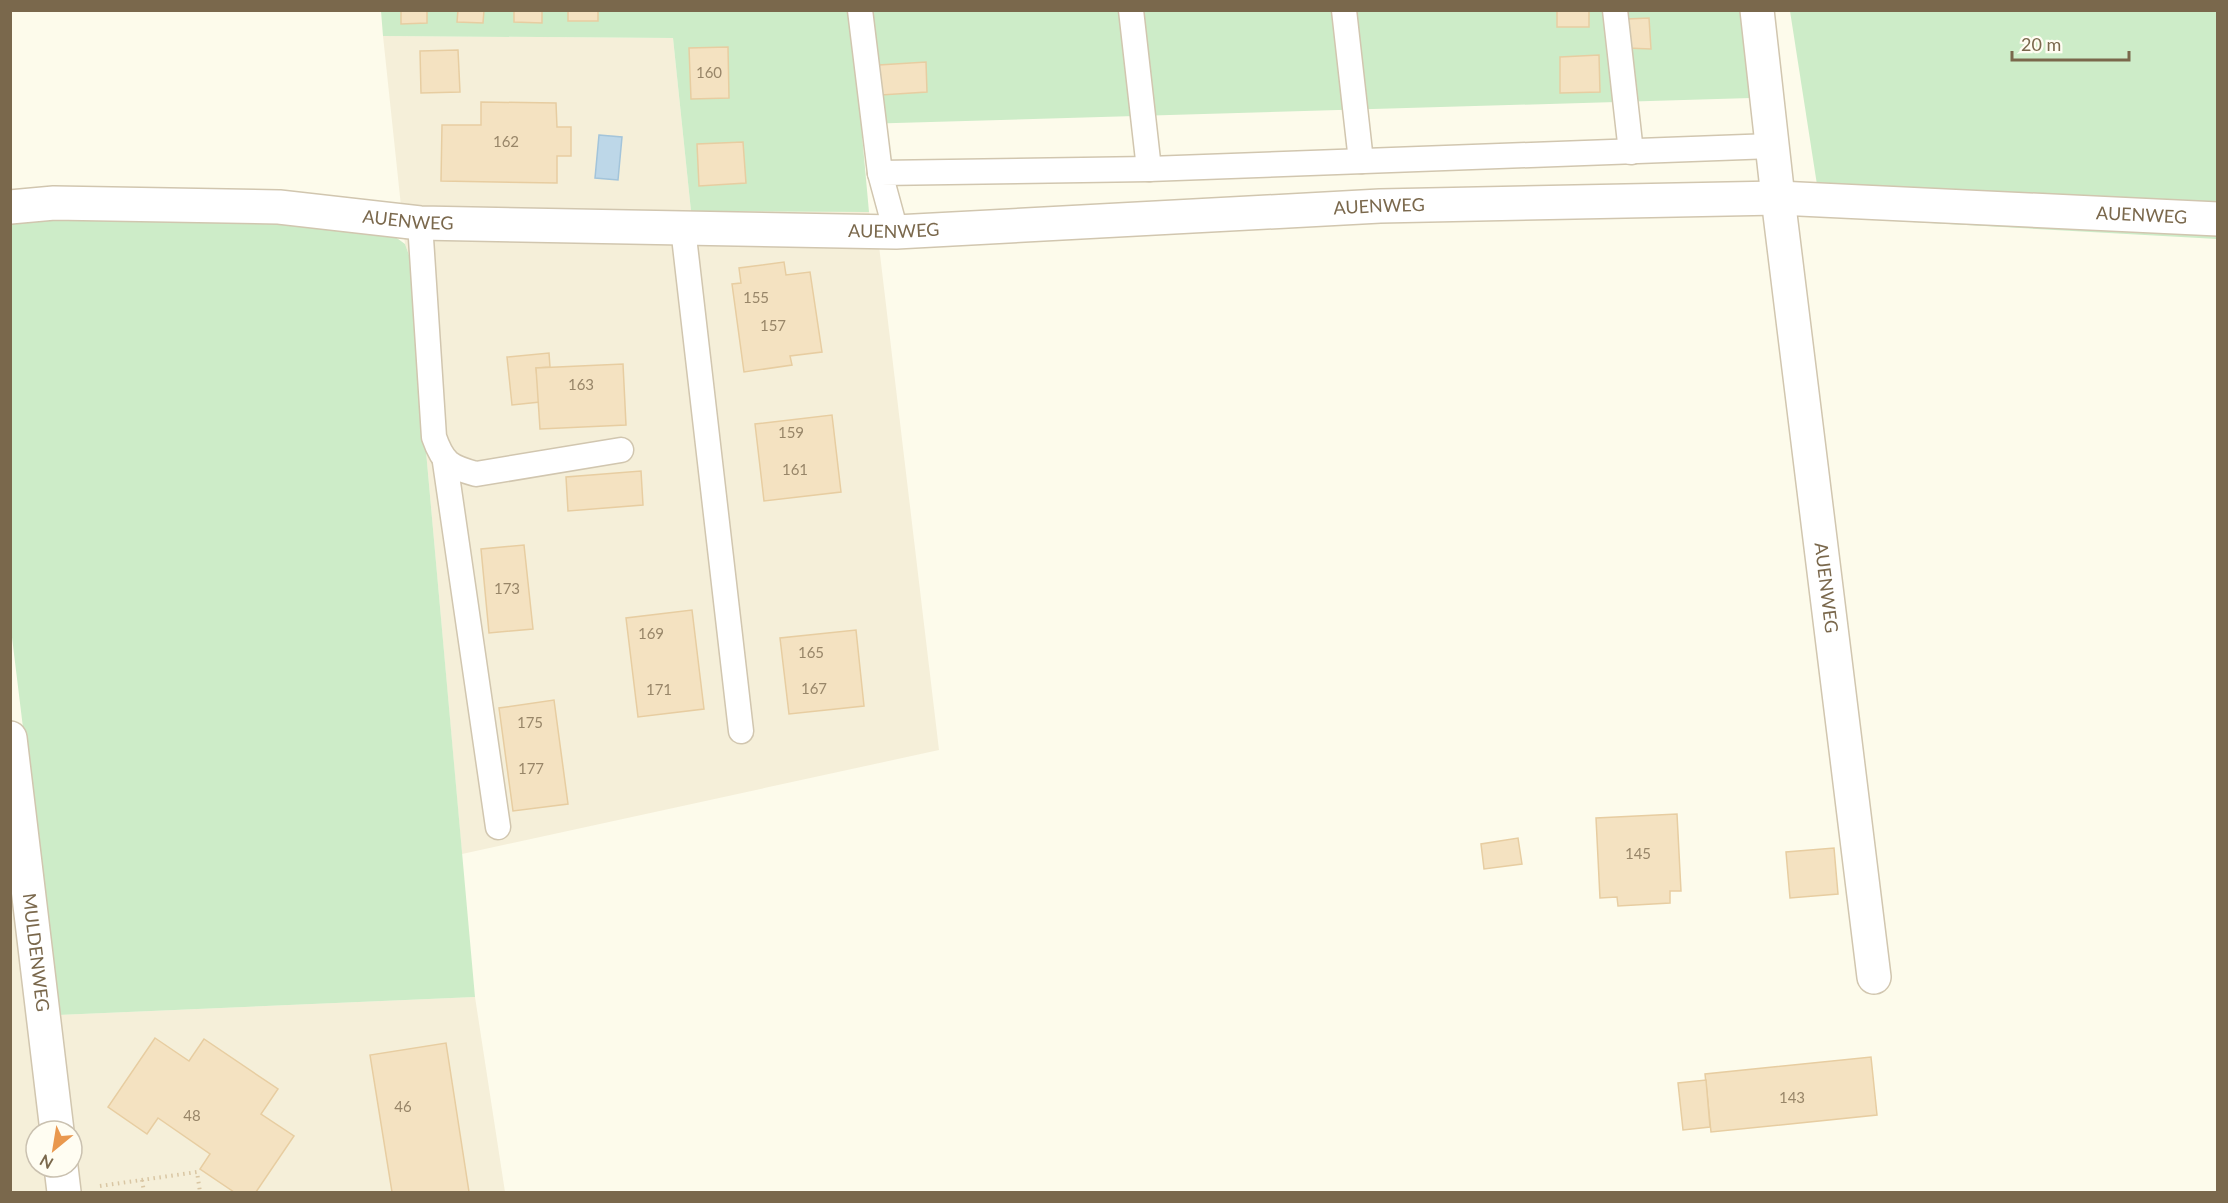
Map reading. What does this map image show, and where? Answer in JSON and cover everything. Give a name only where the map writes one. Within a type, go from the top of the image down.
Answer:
[{"type":"street","points":[[1757,10],[1778,198]]},
{"type":"street","name":"AUENWEG","points":[[1778,198],[1874,977]]},
{"type":"street","name":"AUENWEG","points":[[10,207],[54,203],[279,207],[420,223],[896,232],[1380,206],[1778,198],[2217,219]]},
{"type":"street","name":"MULDENWEG","points":[[10,738],[56,1119]]},
{"type":"lane","points":[[860,10],[880,173],[896,232]]},
{"type":"lane","points":[[1131,10],[1149,169]]},
{"type":"lane","points":[[1344,10],[1361,161]]},
{"type":"lane","points":[[1616,10],[1631,152]]},
{"type":"lane","points":[[880,173],[1149,169],[1772,146]]},
{"type":"lane","points":[[420,223],[434,437],[445,462],[498,827]]},
{"type":"lane","points":[[683,228],[741,731]]},
{"type":"lane","points":[[445,462],[457,469],[476,474],[621,450]]},
{"type":"path","points":[[63,1184],[142,1180],[197,1172],[200,1192]]},
{"type":"path","points":[[142,1180],[144,1192]]},
{"type":"shaded area","points":[[383,36],[673,38],[691,211],[869,212],[879,246],[939,750],[462,854],[426,451],[414,269],[405,244]]},
{"type":"shaded area","points":[[10,799],[58,1015],[475,997],[505,1192],[11,1192]]},
{"type":"green space","points":[[381,11],[1741,11],[1751,98],[861,124],[869,212],[691,211],[673,38],[383,36]]},
{"type":"green space","points":[[1790,11],[2217,11],[2217,239],[1822,217]]},
{"type":"green space","points":[[31,213],[258,215],[387,231],[405,244],[414,269],[426,451],[475,997],[58,1015],[10,621],[10,221]]},
{"type":"water","points":[[599,135],[622,137],[618,180],[595,178]]},
{"type":"building","points":[[401,10],[427,10],[427,23],[401,24]]},
{"type":"building","points":[[458,10],[484,10],[483,23],[457,22]]},
{"type":"building","points":[[514,10],[542,10],[542,23],[514,22]]},
{"type":"building","points":[[568,10],[598,10],[598,21],[568,21]]},
{"type":"building","points":[[1557,10],[1589,10],[1589,27],[1557,27]]},
{"type":"building","points":[[1649,18],[1651,49],[1627,48],[1626,19]]},
{"type":"building","points":[[728,47],[729,98],[691,99],[689,48]]},
{"type":"building","points":[[458,50],[460,92],[421,93],[420,51]]},
{"type":"building","points":[[1599,55],[1600,92],[1560,93],[1560,57]]},
{"type":"building","points":[[926,62],[927,92],[881,95],[879,65]]},
{"type":"building","points":[[481,102],[556,103],[557,127],[571,127],[571,156],[557,156],[557,183],[441,181],[442,125],[481,125]]},
{"type":"building","points":[[743,142],[746,183],[699,186],[697,144]]},
{"type":"building","points":[[784,262],[786,275],[810,272],[822,352],[790,356],[792,365],[744,372],[732,284],[741,283],[739,268]]},
{"type":"building","points":[[549,353],[550,367],[536,368],[540,402],[512,405],[507,357]]},
{"type":"building","points":[[623,364],[626,425],[540,429],[536,368]]},
{"type":"building","points":[[832,415],[841,492],[764,501],[755,424]]},
{"type":"building","points":[[641,471],[643,505],[568,511],[566,477]]},
{"type":"building","points":[[524,545],[533,629],[489,633],[481,549]]},
{"type":"building","points":[[692,610],[704,709],[638,717],[626,618]]},
{"type":"building","points":[[856,630],[864,706],[789,714],[780,638]]},
{"type":"building","points":[[554,700],[568,804],[513,811],[499,708]]},
{"type":"building","points":[[1677,814],[1681,891],[1670,891],[1670,903],[1618,906],[1617,897],[1600,898],[1596,818]]},
{"type":"building","points":[[1518,838],[1522,864],[1484,869],[1481,844]]},
{"type":"building","points":[[1834,848],[1838,894],[1790,898],[1786,852]]},
{"type":"building","points":[[155,1038],[189,1061],[204,1039],[278,1089],[261,1114],[294,1136],[256,1192],[234,1192],[200,1169],[210,1154],[158,1118],[147,1134],[108,1107]]},
{"type":"building","points":[[446,1043],[469,1192],[392,1192],[370,1055]]},
{"type":"building","points":[[1871,1057],[1877,1115],[1711,1132],[1705,1074]]},
{"type":"building","points":[[1706,1080],[1710,1127],[1683,1130],[1678,1083]]}]
